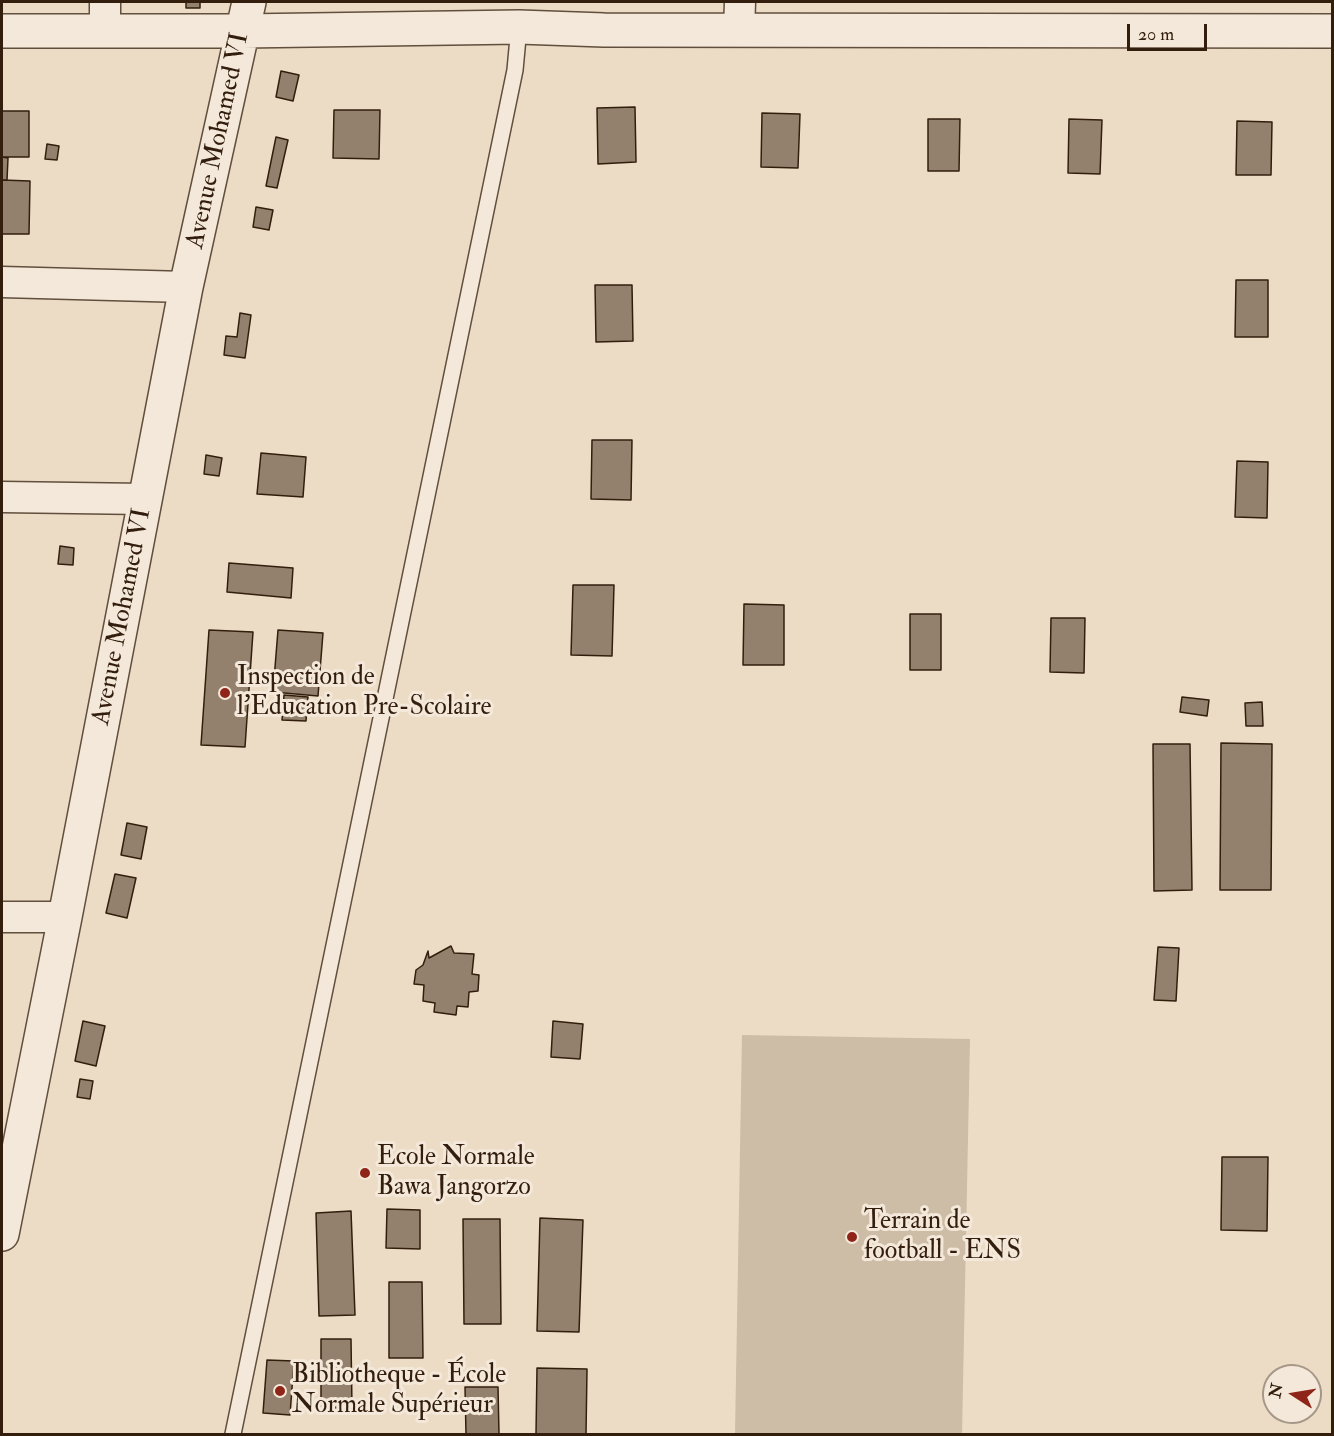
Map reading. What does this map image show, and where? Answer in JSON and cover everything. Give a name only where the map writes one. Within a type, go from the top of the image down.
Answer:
[{"type":"street","points":[[2,31],[105,16],[246,16],[604,30],[740,16],[1332,31]]},
{"type":"street","name":"Avenue Mohamed VI","points":[[2,1234],[11,1139],[65,917],[186,287],[246,16]]},
{"type":"street","points":[[2,282],[186,287]]},
{"type":"street","points":[[2,497],[145,499]]},
{"type":"street","points":[[2,917],[65,917]]},
{"type":"lane","points":[[233,1434],[515,70],[519,27]]},
{"type":"shaded area","name":"Terrain de football - ENS","points":[[742,1035],[970,1039],[962,1434],[735,1434]]},
{"type":"building","points":[[186,2],[200,2],[200,8],[186,8]]},
{"type":"building","points":[[281,71],[299,75],[293,101],[276,97]]},
{"type":"building","points":[[635,107],[636,162],[598,164],[597,108]]},
{"type":"building","points":[[334,110],[380,110],[379,159],[333,158]]},
{"type":"building","points":[[2,111],[29,111],[29,157],[2,157]]},
{"type":"building","points":[[762,113],[800,114],[798,168],[761,167]]},
{"type":"building","points":[[928,119],[960,119],[959,171],[928,171]]},
{"type":"building","points":[[1069,119],[1102,120],[1100,174],[1068,173]]},
{"type":"building","points":[[1237,121],[1272,122],[1271,175],[1236,175]]},
{"type":"building","points":[[276,137],[288,140],[277,188],[266,186]]},
{"type":"building","points":[[47,144],[59,146],[57,160],[45,159]]},
{"type":"building","points":[[2,157],[8,158],[7,180],[2,180]]},
{"type":"building","points":[[2,180],[30,181],[29,234],[2,234]]},
{"type":"building","points":[[256,207],[273,210],[269,230],[253,227]]},
{"type":"building","points":[[1236,280],[1268,280],[1268,337],[1235,337]]},
{"type":"building","points":[[595,285],[632,285],[633,341],[596,342]]},
{"type":"building","points":[[240,313],[251,315],[245,358],[224,355],[226,336],[237,337]]},
{"type":"building","points":[[592,440],[632,440],[631,500],[591,499]]},
{"type":"building","points":[[261,453],[306,457],[303,497],[257,494]]},
{"type":"building","points":[[206,455],[222,458],[219,476],[204,474]]},
{"type":"building","points":[[1237,461],[1268,462],[1267,518],[1235,517]]},
{"type":"building","points":[[60,546],[74,548],[73,565],[58,564]]},
{"type":"building","points":[[229,563],[293,568],[291,598],[227,592]]},
{"type":"building","points":[[573,585],[614,585],[612,656],[571,655]]},
{"type":"building","points":[[744,604],[784,605],[784,665],[743,665]]},
{"type":"building","points":[[910,614],[941,614],[941,670],[910,670]]},
{"type":"building","points":[[1051,618],[1085,618],[1084,673],[1050,672]]},
{"type":"building","points":[[209,630],[253,632],[245,747],[201,745]]},
{"type":"building","points":[[278,630],[323,633],[318,696],[273,692]]},
{"type":"building","points":[[284,695],[308,697],[306,721],[282,720]]},
{"type":"building","points":[[1182,697],[1209,700],[1207,716],[1180,712]]},
{"type":"building","points":[[1262,702],[1263,726],[1246,726],[1245,703]]},
{"type":"building","points":[[1221,743],[1272,744],[1271,890],[1220,890]]},
{"type":"building","points":[[1153,744],[1190,744],[1192,890],[1154,891]]},
{"type":"building","points":[[127,823],[147,827],[141,859],[121,855]]},
{"type":"building","points":[[115,874],[136,878],[127,918],[106,913]]},
{"type":"building","points":[[451,946],[454,953],[474,954],[472,974],[479,975],[478,991],[469,992],[468,1007],[457,1006],[456,1015],[434,1012],[435,1003],[423,1001],[424,985],[414,984],[416,970],[423,965],[428,951],[429,958]]},
{"type":"building","points":[[1158,947],[1179,948],[1176,1001],[1154,1000]]},
{"type":"building","points":[[83,1021],[105,1026],[96,1066],[75,1061]]},
{"type":"building","points":[[553,1021],[583,1024],[580,1059],[551,1057]]},
{"type":"building","points":[[80,1079],[93,1081],[90,1099],[77,1097]]},
{"type":"building","points":[[1222,1157],[1268,1157],[1267,1231],[1221,1230]]},
{"type":"building","points":[[387,1209],[420,1210],[420,1249],[386,1248]]},
{"type":"building","points":[[351,1211],[355,1315],[319,1316],[316,1213]]},
{"type":"building","points":[[540,1218],[583,1220],[579,1332],[537,1331]]},
{"type":"building","points":[[463,1219],[500,1219],[501,1324],[464,1324]]},
{"type":"building","points":[[389,1282],[422,1282],[423,1358],[389,1358]]},
{"type":"building","points":[[321,1339],[351,1339],[352,1408],[321,1408]]},
{"type":"building","points":[[267,1360],[294,1361],[290,1415],[263,1413]]},
{"type":"building","points":[[537,1368],[587,1369],[586,1434],[536,1434]]},
{"type":"building","points":[[465,1387],[498,1387],[499,1434],[466,1434]]},
{"type":"place","name":"Inspection de l'Education Pre-Scolaire","points":[[225,693]]},
{"type":"place","name":"Ecole Normale Bawa Jangorzo","points":[[365,1173]]},
{"type":"place","name":"Terrain de football - ENS","points":[[852,1237]]},
{"type":"place","name":"Bibliotheque - École Normale Supérieur","points":[[280,1391]]}]
